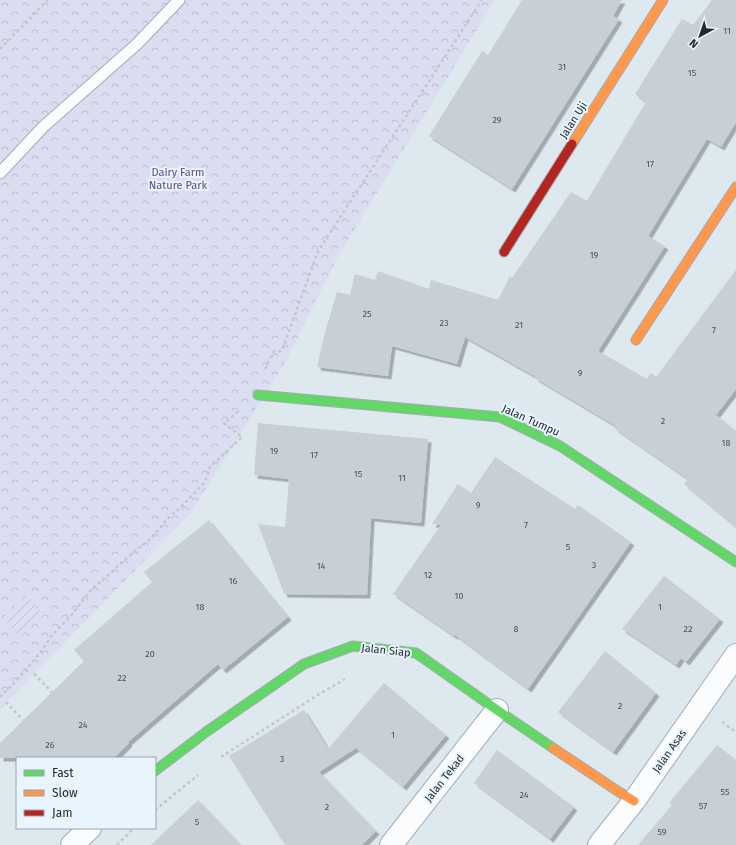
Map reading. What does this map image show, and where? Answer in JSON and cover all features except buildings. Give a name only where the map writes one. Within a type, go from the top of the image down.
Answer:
[{"type":"street","name":"Jalan Uji","points":[[504,252],[663,0]]},
{"type":"street","points":[[636,340],[736,188]]},
{"type":"street","name":"Jalan Tumpu","points":[[258,395],[500,417],[560,446],[736,562]]},
{"type":"street","name":"Jalan Siap","points":[[156,770],[206,732],[304,664],[353,646],[416,653],[497,710],[634,801]]},
{"type":"street","name":"Jalan Asas","points":[[599,845],[634,801],[736,655]]},
{"type":"street","name":"Jalan Tekad","points":[[392,845],[497,710]]},
{"type":"street","points":[[72,845],[89,829]]},
{"type":"lane","points":[[0,173],[43,127],[137,44],[179,0]]},
{"type":"path","points":[[0,49],[48,0]]},
{"type":"path","points":[[264,372],[273,352],[282,351],[318,251],[482,0]]},
{"type":"path","points":[[0,697],[40,653],[52,634],[70,617],[90,591],[136,550],[152,538],[166,520],[206,482],[210,467],[242,437],[224,423],[258,395]]},
{"type":"path","points":[[34,674],[52,692]]},
{"type":"path","points":[[219,758],[321,692],[346,679]]},
{"type":"path","points":[[6,702],[23,720]]},
{"type":"path","points":[[730,727],[736,732]]},
{"type":"path","points":[[156,809],[201,772]]},
{"type":"path","points":[[117,845],[133,829]]},
{"type":"green space","name":"Dairy Farm Nature Park","points":[[0,0],[495,0],[337,258],[287,359],[191,513],[0,709]]},
{"type":"green space","points":[[27,596],[44,615],[19,637],[3,617]]},
{"type":"traffic: fast","points":[[258,395],[500,417],[560,446],[736,562]]},
{"type":"traffic: fast","points":[[156,770],[206,732],[304,664],[353,646],[416,653],[553,748]]},
{"type":"traffic: slow","points":[[572,144],[663,0]]},
{"type":"traffic: slow","points":[[636,340],[736,187]]},
{"type":"traffic: slow","points":[[553,748],[634,801]]},
{"type":"traffic: jam","points":[[504,252],[572,144]]}]
